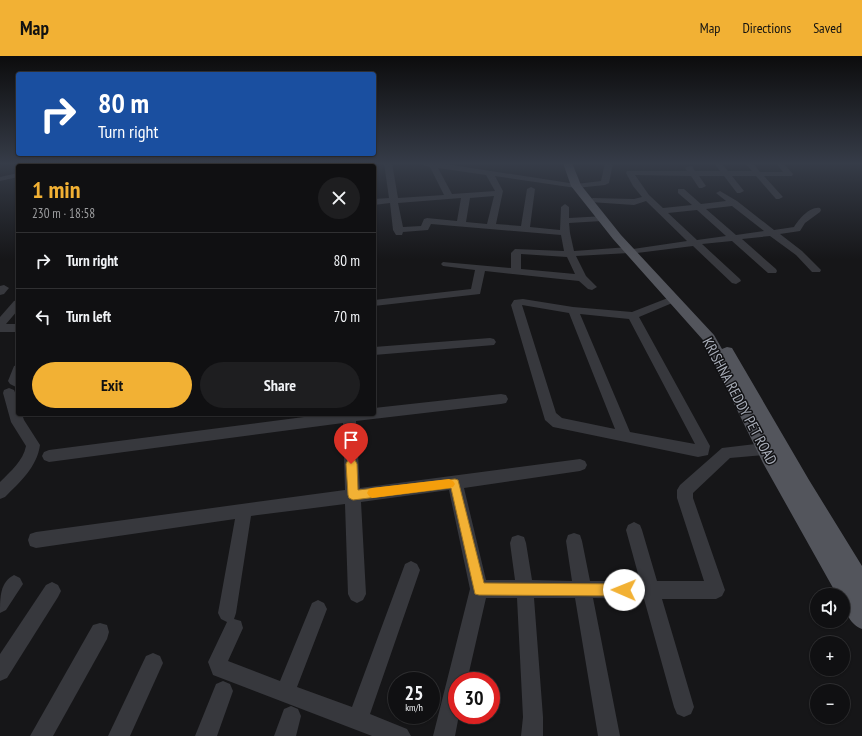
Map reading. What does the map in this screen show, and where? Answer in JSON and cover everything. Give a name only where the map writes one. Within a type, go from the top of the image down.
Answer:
[{"type":"main road","name":"KRISHNA REDDY PET ROAD","points":[[583,195],[602,218],[719,339],[802,486],[862,586]]},
{"type":"main road","name":"KRISHNA REDDY PET ROAD","points":[[589,195],[673,299],[709,338],[765,448],[862,618]]},
{"type":"street","points":[[393,195],[399,231],[424,228],[427,221],[565,233]]},
{"type":"street","points":[[376,202],[487,195]]},
{"type":"street","points":[[491,226],[499,195]]},
{"type":"street","points":[[525,229],[530,195]]},
{"type":"street","points":[[645,195],[660,211],[736,281]]},
{"type":"street","points":[[686,195],[772,271]]},
{"type":"street","points":[[722,195],[806,258],[816,270]]},
{"type":"street","points":[[460,223],[466,196]]},
{"type":"street","points":[[593,200],[634,202],[648,198]]},
{"type":"street","points":[[660,211],[734,203]]},
{"type":"street","points":[[565,207],[565,233],[570,254],[582,278],[592,287]]},
{"type":"street","points":[[516,272],[516,253],[518,251],[570,254],[633,250],[773,233],[797,229],[802,221],[817,210]]},
{"type":"street","points":[[566,221],[602,218]]},
{"type":"street","points":[[446,264],[480,269],[582,278]]},
{"type":"street","points":[[376,303],[476,292],[480,269]]},
{"type":"street","points":[[633,316],[703,446],[703,451],[558,423],[550,416],[516,306],[518,302],[523,302],[573,310],[633,316],[673,299]]},
{"type":"street","points":[[0,324],[16,305]]},
{"type":"street","points":[[573,310],[625,436]]},
{"type":"street","points":[[0,328],[16,328]]},
{"type":"street","points":[[376,351],[490,342]]},
{"type":"street","points":[[16,374],[11,390],[16,413]]},
{"type":"street","points":[[376,413],[501,399]]},
{"type":"street","points":[[0,492],[25,466],[30,458],[32,445],[18,422],[17,416]]},
{"type":"street","points":[[49,456],[342,416]]},
{"type":"street","points":[[349,416],[357,594]]},
{"type":"street","points":[[479,589],[716,590],[685,498],[685,490],[727,452],[765,448]]},
{"type":"street","points":[[36,540],[353,495],[455,483],[580,464]]},
{"type":"street","points":[[455,483],[479,589],[459,672]]},
{"type":"street","points":[[244,510],[231,621],[218,662],[220,668],[400,736]]},
{"type":"street","points":[[634,530],[684,707]]},
{"type":"street","points":[[574,542],[609,736]]},
{"type":"street","points":[[518,543],[525,589],[533,717],[532,736]]},
{"type":"street","points":[[358,719],[411,570]]},
{"type":"street","points":[[0,604],[14,584]]},
{"type":"street","points":[[0,671],[52,591]]},
{"type":"street","points":[[284,693],[318,609]]},
{"type":"street","points":[[41,736],[100,632]]},
{"type":"street","points":[[119,736],[153,662]]},
{"type":"street","points":[[206,736],[223,691]]},
{"type":"street","points":[[285,736],[291,716]]},
{"type":"street","points":[[444,736],[448,719]]},
{"type":"slow traffic","points":[[372,493],[449,484]]},
{"type":"route","points":[[351,464],[353,495],[455,483],[479,589],[624,590]]}]
